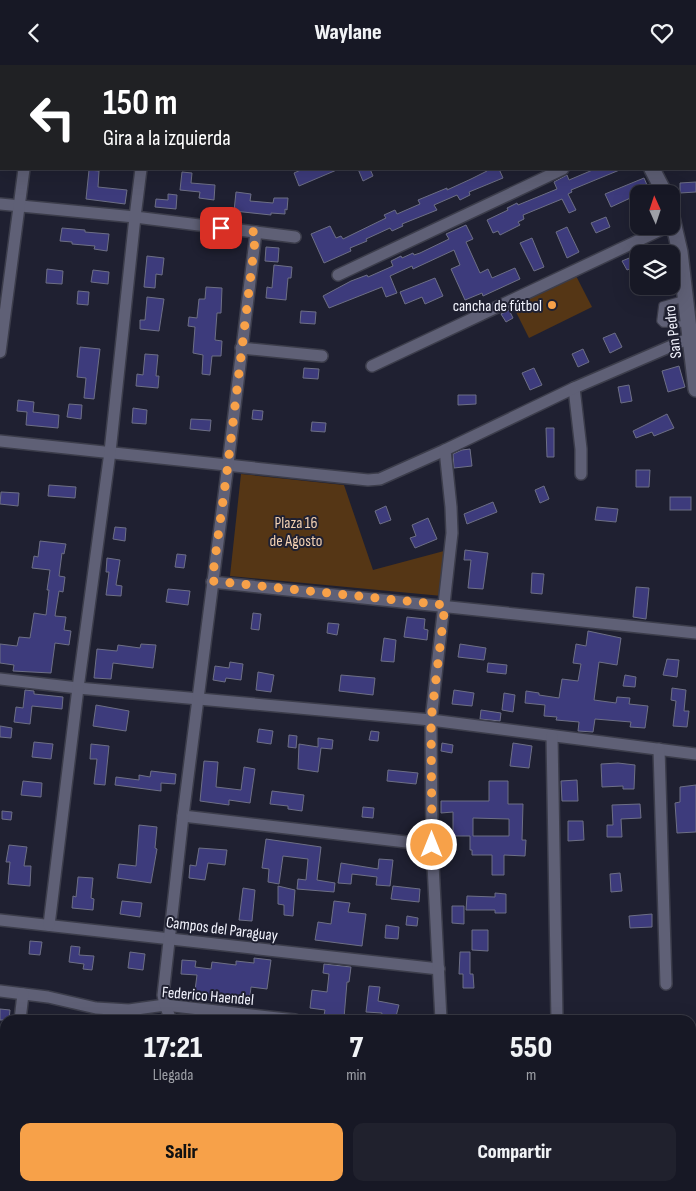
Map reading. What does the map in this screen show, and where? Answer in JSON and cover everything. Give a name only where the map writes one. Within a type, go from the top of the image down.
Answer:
[{"type":"main road","points":[[653,170],[660,185]]},
{"type":"main road","name":"San Pedro","points":[[675,235],[680,252],[696,389]]},
{"type":"street","points":[[0,352],[24,170]]},
{"type":"street","points":[[49,925],[78,688],[110,452],[134,217],[141,170]]},
{"type":"street","points":[[338,275],[561,170]]},
{"type":"street","points":[[0,204],[134,217],[296,237]]},
{"type":"street","points":[[168,1015],[163,995],[183,816],[256,232]]},
{"type":"street","points":[[372,365],[644,235]]},
{"type":"street","points":[[0,441],[380,479],[445,450],[689,331]]},
{"type":"street","points":[[241,349],[322,356]]},
{"type":"street","points":[[574,388],[582,474]]},
{"type":"street","points":[[441,1015],[432,845],[431,720],[452,533],[452,507],[445,450]]},
{"type":"street","points":[[212,581],[696,633]]},
{"type":"street","points":[[0,679],[78,688],[431,720],[696,754]]},
{"type":"street","points":[[552,736],[557,1015]]},
{"type":"street","points":[[659,749],[666,984]]},
{"type":"street","points":[[183,816],[432,845]]},
{"type":"street","name":"Campos del Paraguay","points":[[0,920],[439,969]]},
{"type":"street","name":"Federico Haendel","points":[[0,991],[48,997],[96,1008],[129,1010],[165,1005],[252,1015]]},
{"type":"street","points":[[21,1015],[23,995]]},
{"type":"lane","points":[[686,299],[662,305],[660,321],[663,324],[689,331]]},
{"type":"green space","name":"cancha de fútbol","points":[[574,272],[592,307],[529,338],[512,304]]},
{"type":"green space","name":"Plaza 16 de Agosto","points":[[241,474],[344,485],[373,570],[444,551],[442,596],[230,576]]},
{"type":"building","points":[[89,170],[99,171],[98,187],[127,190],[125,204],[86,199]]},
{"type":"building","points":[[301,170],[337,170],[299,186],[294,173]]},
{"type":"building","points":[[358,170],[370,170],[373,176],[363,181]]},
{"type":"building","points":[[499,170],[503,178],[469,192],[470,195],[460,200],[457,195],[434,205],[437,210],[402,224],[403,226],[392,231],[390,228],[366,239],[367,241],[350,248],[351,251],[324,263],[311,234],[330,226],[336,238],[341,236],[343,239],[386,218],[384,215],[395,210],[397,214],[420,204],[418,200],[447,188],[447,190],[487,171]]},
{"type":"building","points":[[593,170],[620,170],[571,190],[572,192],[568,194],[576,210],[569,213],[562,199],[523,215],[524,219],[518,222],[520,225],[500,235],[498,231],[493,233],[487,220],[508,210],[507,208],[517,203],[518,205],[557,189],[554,182],[567,175],[569,180]]},
{"type":"building","points":[[182,172],[192,173],[191,183],[215,185],[214,200],[199,198],[200,192],[180,190]]},
{"type":"building","points":[[644,178],[647,185],[630,185],[630,198],[611,207],[605,194]]},
{"type":"building","points":[[696,182],[696,192],[680,193],[680,183]]},
{"type":"building","points":[[236,192],[251,194],[250,201],[273,203],[274,198],[288,198],[287,210],[285,209],[285,214],[271,213],[271,215],[234,211]]},
{"type":"building","points":[[168,194],[177,195],[176,209],[155,207],[156,199],[168,200]]},
{"type":"building","points":[[606,217],[610,227],[596,233],[591,223]]},
{"type":"building","points":[[466,225],[473,239],[466,242],[480,273],[488,269],[492,278],[515,268],[520,279],[483,296],[482,293],[465,300],[451,269],[460,265],[454,250],[413,269],[412,266],[390,276],[397,293],[386,297],[382,287],[329,308],[323,296],[351,281],[367,275],[368,277],[393,266],[391,261],[401,256],[402,258],[413,253],[414,255],[420,253],[449,239],[446,234]]},
{"type":"building","points":[[567,227],[579,252],[567,258],[556,232]]},
{"type":"building","points":[[62,228],[109,234],[107,251],[94,249],[95,246],[60,241]]},
{"type":"building","points":[[532,238],[544,267],[534,271],[520,243]]},
{"type":"building","points":[[266,247],[279,248],[278,262],[265,261]]},
{"type":"building","points":[[147,256],[164,258],[162,275],[156,274],[155,288],[144,287]]},
{"type":"building","points":[[630,258],[630,269],[627,270],[622,261]]},
{"type":"building","points":[[274,265],[292,267],[291,278],[288,278],[286,300],[266,298],[267,287],[272,288]]},
{"type":"building","points":[[47,269],[63,271],[62,284],[46,283]]},
{"type":"building","points":[[93,270],[109,272],[108,284],[91,282]]},
{"type":"building","points":[[435,278],[443,296],[425,304],[422,297],[405,304],[400,292]]},
{"type":"building","points":[[206,287],[222,288],[221,313],[217,313],[215,340],[222,341],[221,356],[212,356],[210,375],[202,374],[203,355],[193,353],[195,327],[188,326],[189,317],[197,318],[199,299],[205,299]]},
{"type":"building","points":[[78,291],[89,292],[88,305],[77,304]]},
{"type":"building","points":[[147,297],[164,299],[159,331],[140,329],[140,320],[145,320]]},
{"type":"building","points":[[509,310],[513,318],[506,322],[501,314]]},
{"type":"building","points":[[301,311],[316,312],[315,324],[300,323]]},
{"type":"building","points":[[615,333],[622,347],[610,353],[603,338]]},
{"type":"building","points":[[80,347],[100,349],[94,399],[84,398],[86,378],[77,377]]},
{"type":"building","points":[[583,349],[589,362],[578,367],[572,354]]},
{"type":"building","points":[[145,354],[158,355],[156,376],[159,376],[158,388],[136,386],[137,374],[143,375]]},
{"type":"building","points":[[679,366],[685,387],[668,392],[662,371]]},
{"type":"building","points":[[304,368],[319,369],[318,379],[303,378]]},
{"type":"building","points":[[534,368],[542,385],[530,390],[522,373]]},
{"type":"building","points":[[629,385],[632,401],[621,403],[618,387]]},
{"type":"building","points":[[458,395],[476,395],[476,404],[458,405]]},
{"type":"building","points":[[18,400],[34,402],[33,412],[59,415],[58,428],[26,425],[27,412],[17,411]]},
{"type":"building","points":[[69,404],[82,405],[81,419],[67,417]]},
{"type":"building","points":[[133,408],[147,410],[146,424],[132,423]]},
{"type":"building","points":[[253,410],[263,411],[262,420],[252,419]]},
{"type":"building","points":[[667,414],[674,428],[654,436],[652,432],[636,438],[633,431]]},
{"type":"building","points":[[191,419],[211,420],[210,431],[190,429]]},
{"type":"building","points":[[312,422],[326,423],[325,432],[311,431]]},
{"type":"building","points":[[546,428],[554,428],[554,457],[547,457]]},
{"type":"building","points":[[470,449],[472,466],[454,468],[453,454]]},
{"type":"building","points":[[636,470],[650,470],[649,487],[636,487]]},
{"type":"building","points":[[49,485],[76,487],[75,498],[48,496]]},
{"type":"building","points":[[544,486],[549,499],[540,503],[535,490]]},
{"type":"building","points":[[1,492],[19,493],[18,506],[0,504]]},
{"type":"building","points":[[670,497],[691,497],[691,510],[670,510]]},
{"type":"building","points":[[493,502],[497,512],[467,524],[464,514]]},
{"type":"building","points":[[386,506],[391,520],[380,524],[375,511]]},
{"type":"building","points":[[597,507],[618,509],[616,522],[595,520]]},
{"type":"building","points":[[428,518],[437,539],[415,548],[410,538],[416,536],[412,525]]},
{"type":"building","points":[[115,527],[126,528],[125,541],[113,539]]},
{"type":"building","points":[[40,541],[66,544],[64,554],[62,553],[59,576],[65,577],[63,592],[59,591],[55,616],[66,617],[64,630],[71,631],[69,645],[55,643],[51,673],[13,671],[14,665],[0,663],[0,644],[17,646],[19,637],[30,638],[34,613],[46,615],[50,570],[32,568],[34,556],[38,557]]},
{"type":"building","points":[[465,550],[488,553],[483,589],[468,588],[471,560],[464,560]]},
{"type":"building","points":[[177,554],[186,555],[184,568],[175,567]]},
{"type":"building","points":[[107,558],[120,560],[116,585],[122,586],[121,596],[106,595],[109,572],[106,572]]},
{"type":"building","points":[[532,573],[544,574],[542,594],[531,593]]},
{"type":"building","points":[[636,587],[649,588],[646,619],[633,617]]},
{"type":"building","points":[[168,589],[190,591],[188,605],[166,602]]},
{"type":"building","points":[[253,613],[261,614],[259,630],[251,629]]},
{"type":"building","points":[[407,617],[425,619],[424,629],[428,630],[427,640],[404,637]]},
{"type":"building","points":[[328,623],[339,624],[337,635],[327,633]]},
{"type":"building","points":[[588,631],[621,638],[617,665],[599,662],[594,700],[616,703],[617,697],[630,698],[629,704],[648,706],[645,728],[630,727],[631,722],[595,719],[593,732],[578,731],[579,722],[556,720],[557,717],[544,716],[545,705],[525,703],[526,691],[559,698],[562,679],[578,681],[581,664],[573,663],[576,644],[586,646]]},
{"type":"building","points":[[384,638],[396,640],[394,662],[381,661]]},
{"type":"building","points":[[141,644],[156,645],[153,668],[113,663],[111,679],[94,678],[97,649],[117,651],[118,645],[140,648]]},
{"type":"building","points":[[460,644],[486,648],[484,660],[458,657]]},
{"type":"building","points":[[667,659],[679,660],[677,677],[663,675]]},
{"type":"building","points":[[230,662],[243,664],[241,680],[226,678],[225,682],[213,680],[215,666],[229,668]]},
{"type":"building","points":[[488,663],[507,665],[506,674],[487,672]]},
{"type":"building","points":[[258,672],[274,675],[271,692],[256,690]]},
{"type":"building","points":[[341,675],[375,678],[373,695],[339,691]]},
{"type":"building","points":[[625,675],[636,677],[635,687],[623,686]]},
{"type":"building","points":[[672,688],[686,690],[684,711],[689,711],[687,727],[673,726],[676,701],[671,700]]},
{"type":"building","points":[[25,690],[34,691],[34,694],[63,697],[62,709],[32,706],[30,724],[14,722],[16,707],[23,708]]},
{"type":"building","points":[[454,690],[474,693],[472,706],[452,704]]},
{"type":"building","points":[[504,693],[515,695],[513,712],[502,710]]},
{"type":"building","points":[[96,705],[129,711],[126,731],[93,726]]},
{"type":"building","points":[[481,710],[501,713],[500,721],[480,719]]},
{"type":"building","points":[[0,726],[12,728],[11,738],[0,737]]},
{"type":"building","points":[[259,729],[273,731],[271,744],[257,742]]},
{"type":"building","points":[[371,731],[379,732],[378,741],[369,740]]},
{"type":"building","points":[[289,735],[297,736],[296,748],[288,747]]},
{"type":"building","points":[[318,738],[333,740],[332,749],[321,748],[318,772],[298,769],[299,744],[318,747]]},
{"type":"building","points":[[34,742],[53,744],[51,759],[32,757]]},
{"type":"building","points":[[442,743],[453,745],[452,753],[441,751]]},
{"type":"building","points":[[513,743],[532,746],[529,768],[510,766]]},
{"type":"building","points":[[91,744],[109,746],[105,785],[94,784],[97,759],[90,759]]},
{"type":"building","points":[[204,761],[218,762],[216,787],[241,790],[244,767],[255,769],[250,803],[229,800],[229,805],[200,801]]},
{"type":"building","points":[[601,764],[635,765],[634,789],[623,789],[623,786],[602,787]]},
{"type":"building","points":[[388,770],[418,773],[416,784],[387,781]]},
{"type":"building","points":[[151,771],[176,774],[175,784],[161,783],[161,791],[115,785],[116,777],[139,780],[139,775],[150,777]]},
{"type":"building","points":[[577,780],[578,801],[562,801],[561,781]]},
{"type":"building","points":[[23,781],[42,783],[41,797],[21,795]]},
{"type":"building","points":[[489,781],[508,781],[508,804],[523,804],[522,840],[526,840],[525,856],[504,855],[504,875],[492,875],[492,855],[472,855],[470,836],[453,836],[453,812],[441,813],[441,801],[489,801]],"holes":[[[473,818],[509,819],[509,836],[473,836]]]},
{"type":"building","points":[[696,785],[696,832],[677,833],[675,803],[680,802],[680,787]]},
{"type":"building","points":[[272,791],[304,795],[302,811],[288,809],[288,806],[270,804]]},
{"type":"building","points":[[640,804],[641,818],[621,819],[622,837],[607,837],[607,825],[613,825],[612,805]]},
{"type":"building","points":[[363,807],[374,808],[373,818],[362,817]]},
{"type":"building","points":[[2,811],[12,812],[11,820],[2,819]]},
{"type":"building","points":[[568,821],[583,821],[584,840],[568,841]]},
{"type":"building","points":[[139,825],[157,827],[155,848],[157,849],[151,883],[117,878],[119,864],[136,866]]},
{"type":"building","points":[[266,839],[321,847],[317,880],[335,883],[334,892],[297,889],[298,879],[306,880],[308,859],[283,856],[279,884],[268,882],[269,869],[262,868]]},
{"type":"building","points":[[9,845],[27,847],[24,866],[31,866],[30,886],[8,884],[10,862],[6,862]]},
{"type":"building","points":[[199,848],[227,850],[225,865],[208,863],[205,880],[189,878],[190,865],[196,866]]},
{"type":"building","points":[[379,859],[393,860],[390,886],[376,885],[377,877],[352,874],[351,884],[338,883],[341,863],[378,869]]},
{"type":"building","points":[[620,873],[622,891],[611,892],[610,874]]},
{"type":"building","points":[[78,877],[93,878],[91,898],[94,899],[93,910],[72,908],[73,896],[76,897]]},
{"type":"building","points":[[278,886],[295,890],[293,916],[284,915],[284,905],[278,904]]},
{"type":"building","points":[[393,886],[420,889],[419,902],[391,899]]},
{"type":"building","points":[[243,888],[255,890],[252,921],[239,920]]},
{"type":"building","points":[[495,893],[506,894],[506,913],[495,913],[495,910],[466,910],[467,896],[495,897]]},
{"type":"building","points":[[122,901],[142,903],[140,917],[120,914]]},
{"type":"building","points":[[334,901],[350,903],[348,912],[366,914],[362,946],[315,940],[318,922],[331,924]]},
{"type":"building","points":[[452,906],[464,906],[464,924],[452,923]]},
{"type":"building","points":[[652,914],[652,927],[630,928],[629,916]]},
{"type":"building","points":[[407,916],[418,918],[417,926],[406,925]]},
{"type":"building","points":[[386,925],[399,927],[398,939],[385,938]]},
{"type":"building","points":[[472,930],[488,930],[488,951],[472,950]]},
{"type":"building","points":[[30,941],[42,942],[40,955],[29,954]]},
{"type":"building","points":[[71,946],[80,947],[79,955],[94,956],[92,970],[83,969],[84,964],[69,962]]},
{"type":"building","points":[[130,952],[145,954],[143,970],[128,968]]},
{"type":"building","points":[[460,952],[470,952],[470,974],[473,974],[474,988],[463,988],[463,974],[459,974]]},
{"type":"building","points":[[254,958],[271,960],[267,989],[251,987],[249,1004],[194,998],[197,975],[181,974],[182,960],[196,961],[195,967],[211,969],[212,962],[236,965],[236,961],[254,963]]},
{"type":"building","points":[[324,964],[351,967],[349,982],[347,982],[344,1015],[324,1015],[325,1010],[310,1008],[312,990],[327,992],[329,974],[323,973]]},
{"type":"building","points":[[369,986],[380,987],[378,1001],[399,1005],[396,1015],[366,1012]]},
{"type":"building","points":[[0,1009],[10,1010],[10,1015],[0,1015]]},
{"type":"place","name":"cancha de fútbol","points":[[552,305]]},
{"type":"route","points":[[221,228],[256,232],[212,581],[445,605],[431,720],[432,845]]}]
